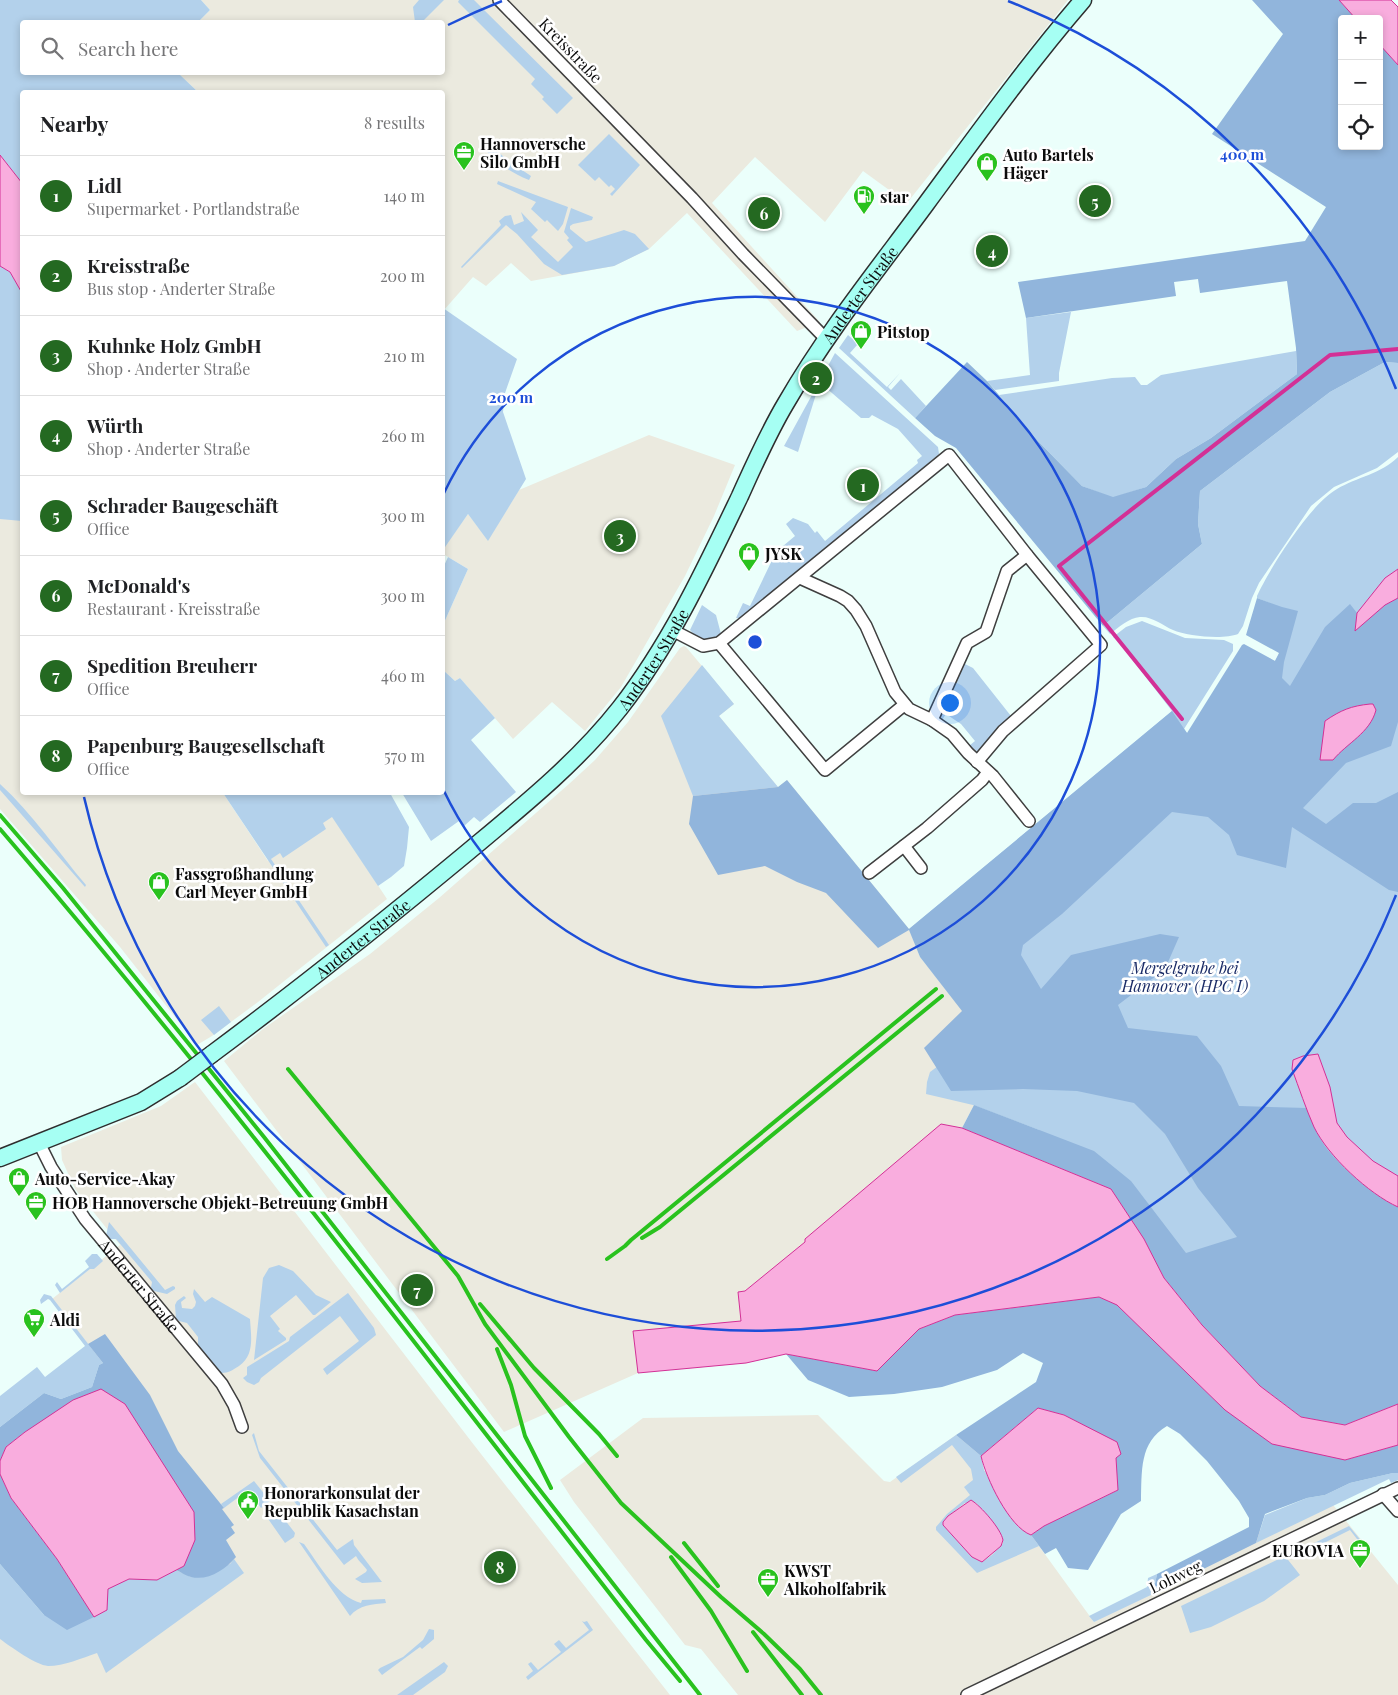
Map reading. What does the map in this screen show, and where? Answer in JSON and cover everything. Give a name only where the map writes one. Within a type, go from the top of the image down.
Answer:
[{"type":"main road","name":"Anderter Straße","points":[[0,1158],[140,1102],[180,1078],[366,937],[546,785],[591,742],[621,706],[672,630],[694,592],[764,444],[789,397],[826,339],[1030,63],[1083,0]]},
{"type":"street","name":"Kreisstraße","points":[[499,0],[826,339]]},
{"type":"street","points":[[672,630],[703,646],[719,643],[949,455],[1027,555],[1101,645],[1003,731],[977,762]]},
{"type":"street","points":[[932,720],[967,643],[986,632],[1008,570],[1027,555]]},
{"type":"street","points":[[800,578],[848,601],[866,626],[895,692],[904,705],[932,720],[952,734],[1029,820]]},
{"type":"street","points":[[719,643],[825,770],[904,705]]},
{"type":"street","points":[[869,874],[982,780],[988,772]]},
{"type":"street","points":[[904,846],[921,868]]},
{"type":"street","name":"Anderter Straße","points":[[39,1143],[51,1167],[84,1219],[222,1384],[234,1405],[242,1427]]},
{"type":"street","name":"Lohweg","points":[[967,1695],[1398,1488]]},
{"type":"street","points":[[1384,1494],[1398,1511]]},
{"type":"shaded area","points":[[201,0],[1068,0],[907,203],[863,171],[825,222],[755,157],[712,203],[820,322],[797,331],[687,213],[649,249],[614,266],[531,281],[511,263],[486,286],[473,277],[445,309],[445,90],[196,90],[180,75],[445,75],[445,20],[200,20],[210,10]]},
{"type":"shaded area","points":[[1252,0],[1339,0],[1352,15],[1338,15],[1338,150],[1383,150],[1383,48],[1398,65],[1398,363],[1385,362],[1330,392],[1200,491],[1198,524],[1202,544],[1103,626],[956,448],[935,436],[915,418],[967,362],[987,381],[1038,441],[1082,486],[1113,497],[1146,487],[1176,459],[1211,438],[1297,374],[1296,348],[1287,281],[1200,293],[1198,279],[1174,282],[1176,296],[1026,318],[1018,282],[1305,241],[1326,207],[1212,134],[1283,34]]},
{"type":"shaded area","points":[[1339,0],[1391,0],[1398,7],[1398,65],[1383,48],[1383,15],[1352,15]]},
{"type":"shaded area","points":[[0,155],[20,180],[20,290],[10,272],[0,266]]},
{"type":"shaded area","points":[[649,435],[735,465],[714,516],[685,576],[621,687],[585,731],[552,702],[513,739],[460,678],[455,681],[445,672],[445,621],[468,569],[445,555],[445,546],[468,514],[488,540],[519,490]]},
{"type":"shaded area","points":[[0,456],[20,487],[20,795],[224,795],[268,861],[332,816],[387,899],[258,1002],[197,1045],[120,947],[0,809]]},
{"type":"shaded area","points":[[1398,569],[1398,598],[1385,605],[1355,631],[1357,613],[1385,578]]},
{"type":"shaded area","points":[[1257,598],[1298,611],[1284,662],[1282,678],[1290,686],[1325,627],[1350,604],[1357,613],[1356,630],[1385,605],[1398,598],[1398,722],[1391,746],[1346,763],[1303,808],[1326,824],[1353,803],[1376,803],[1398,792],[1398,892],[1389,890],[1292,827],[1286,868],[1237,855],[1229,835],[1208,817],[1172,812],[1062,914],[1023,945],[1021,955],[1041,989],[1071,955],[1160,934],[1179,937],[1165,969],[1118,1005],[1128,1028],[1197,1036],[1221,1066],[1239,1106],[1307,1108],[1318,1135],[1335,1158],[1370,1190],[1398,1207],[1398,1404],[1345,1425],[1301,1417],[1260,1386],[1202,1325],[1164,1278],[1144,1239],[1111,1189],[962,1128],[974,1105],[1094,1151],[1131,1181],[1186,1253],[1237,1237],[1198,1188],[1165,1134],[1134,1103],[1077,1091],[1023,1089],[951,1091],[924,1048],[962,1011],[920,957],[909,930],[878,948],[826,893],[797,882],[765,866],[718,875],[689,824],[693,796],[778,787],[787,780],[909,929],[1172,711],[1187,733],[1242,645],[1244,644],[1275,661],[1279,653],[1246,635]]},
{"type":"shaded area","points":[[684,646],[734,704],[719,716],[778,787],[787,780],[909,929],[920,957],[963,1011],[951,1091],[974,1105],[962,1128],[941,1124],[806,1242],[745,1291],[738,1292],[742,1321],[634,1331],[638,1373],[504,1432],[224,1061],[263,1029],[370,954],[439,898],[569,784],[595,760],[628,722],[680,648]]},
{"type":"shaded area","points":[[1373,704],[1376,710],[1369,725],[1333,760],[1320,760],[1325,721],[1346,709]]},
{"type":"shaded area","points":[[1318,1054],[1330,1087],[1337,1123],[1347,1137],[1373,1161],[1398,1176],[1398,1207],[1362,1184],[1350,1173],[1329,1150],[1314,1127],[1292,1069],[1293,1060],[1303,1056]]},
{"type":"shaded area","points":[[195,1082],[474,1445],[670,1695],[0,1695],[0,1636],[51,1663],[107,1610],[184,1566],[103,1363],[52,1299],[120,1245],[75,1189],[62,1160],[61,1147],[161,1106]]},
{"type":"shaded area","points":[[941,1124],[962,1128],[1111,1189],[1144,1239],[1164,1278],[1202,1325],[1260,1386],[1301,1417],[1345,1425],[1398,1404],[1398,1445],[1345,1460],[1272,1444],[1225,1410],[1117,1305],[1099,1297],[955,1315],[919,1329],[877,1371],[786,1354],[746,1363],[638,1373],[633,1331],[741,1321],[738,1292],[745,1291],[805,1242],[805,1239]]},
{"type":"shaded area","points":[[1099,1297],[1117,1304],[1225,1410],[1345,1460],[1398,1445],[1398,1473],[1350,1483],[1325,1495],[1307,1498],[1265,1514],[1256,1543],[1153,1594],[1157,1574],[1249,1527],[1249,1518],[1239,1501],[1207,1461],[1180,1434],[1167,1426],[1151,1440],[1142,1469],[1141,1501],[1121,1514],[1088,1570],[1068,1568],[1056,1548],[1045,1554],[1031,1535],[1044,1526],[1118,1490],[1085,1427],[1064,1415],[1038,1408],[981,1456],[956,1435],[1036,1382],[1043,1363],[1023,1353],[997,1370],[942,1387],[894,1394],[849,1397],[808,1380],[786,1354],[877,1371],[919,1329],[955,1315]]},
{"type":"shaded area","points":[[105,1334],[150,1395],[178,1451],[224,1508],[222,1509],[234,1525],[231,1527],[235,1533],[226,1540],[236,1557],[227,1566],[210,1576],[197,1578],[176,1570],[184,1566],[47,1419],[25,1432],[6,1447],[0,1461],[0,1427],[44,1393],[61,1399],[92,1387],[99,1365],[103,1363],[88,1344]]},
{"type":"shaded area","points":[[101,1389],[125,1404],[194,1512],[195,1540],[184,1566],[157,1580],[129,1579],[108,1589],[107,1610],[94,1617],[57,1559],[11,1498],[0,1474],[0,1461],[6,1447],[25,1432],[73,1400]]},
{"type":"shaded area","points":[[1038,1408],[1064,1415],[1117,1442],[1121,1454],[1116,1458],[1118,1490],[1044,1526],[1031,1535],[1015,1522],[1000,1501],[993,1489],[981,1456]]},
{"type":"shaded area","name":"KWST Alkoholfabrik","points":[[818,1415],[884,1481],[890,1482],[956,1435],[981,1456],[984,1470],[1027,1533],[1031,1535],[1094,1622],[1325,1495],[1398,1585],[1398,1695],[738,1695],[701,1649],[685,1645],[574,1502],[560,1480],[643,1418]]},
{"type":"shaded area","points":[[0,1474],[11,1498],[57,1559],[94,1617],[67,1630],[44,1615],[0,1564]]},
{"type":"shaded area","points":[[971,1500],[990,1518],[999,1530],[1003,1540],[1001,1546],[982,1562],[972,1557],[943,1525],[948,1516]]},
{"type":"green space","points":[[0,0],[201,0],[210,10],[200,20],[20,20],[20,75],[180,75],[196,90],[20,90],[20,180],[0,155]]},
{"type":"green space","points":[[419,0],[444,0],[424,20],[415,20],[413,7]]},
{"type":"green space","points":[[459,0],[474,0],[573,98],[557,114],[542,99],[544,97],[531,84],[535,79],[458,2]]},
{"type":"green space","points":[[609,134],[640,165],[612,196],[610,194],[615,189],[611,185],[609,187],[599,177],[595,181],[578,165]]},
{"type":"green space","points":[[483,142],[486,142],[531,176],[529,180],[515,174],[499,163],[483,148],[481,145]]},
{"type":"green space","points":[[498,181],[568,207],[563,224],[558,231],[547,220],[545,222],[531,209],[536,202],[497,184]]},
{"type":"green space","points":[[571,208],[593,217],[592,220],[570,226],[570,229],[586,242],[624,230],[635,234],[649,249],[614,266],[562,275],[544,264],[517,234],[506,225],[461,267],[501,225],[499,221],[505,216],[511,215],[514,225],[524,221],[521,212],[538,230],[531,237],[558,262],[573,247],[567,240],[569,238],[564,232]]},
{"type":"green space","points":[[0,266],[10,272],[20,290],[20,521],[0,519]]},
{"type":"green space","points":[[445,309],[517,359],[505,393],[503,412],[526,479],[488,541],[468,514],[445,547]]},
{"type":"green space","points":[[1071,312],[1059,381],[995,390],[987,381],[1030,375],[1026,318]]},
{"type":"green space","points":[[848,335],[858,344],[850,353],[887,387],[900,373],[888,387],[891,390],[901,379],[926,406],[915,418],[839,348]]},
{"type":"green space","points":[[1296,351],[1297,374],[1211,438],[1176,459],[1146,487],[1113,498],[1082,486],[1038,441],[999,395],[1112,378],[1135,377],[1141,385],[1147,385],[1161,375]]},
{"type":"green space","points":[[835,353],[938,447],[939,454],[745,619],[736,618],[743,603],[750,606],[776,552],[782,549],[795,536],[786,524],[793,518],[808,524],[825,541],[918,463],[917,460],[922,456],[898,429],[872,415],[869,418],[861,418],[825,387],[818,388],[798,452],[784,446]]},
{"type":"green space","points":[[1385,362],[1398,363],[1398,452],[1377,468],[1334,487],[1311,506],[1259,583],[1243,626],[1238,634],[1215,637],[1187,634],[1173,630],[1153,619],[1140,617],[1128,621],[1110,634],[1103,626],[1202,544],[1198,524],[1200,491],[1330,392]]},
{"type":"green space","name":"Mergelgrube bei Hannover (HPC I)","points":[[1398,457],[1398,1404],[1164,1278],[1039,1130],[973,1105],[926,1094],[930,1072],[953,1055],[973,1014],[909,929],[1172,711],[1113,637],[1126,627],[1142,621],[1185,638],[1224,640],[1233,644],[1233,651],[1184,729],[1194,742],[1260,654],[1275,661],[1279,654],[1282,608],[1257,598],[1257,596],[1271,570],[1303,522],[1326,497],[1337,489],[1377,471]]},
{"type":"green space","points":[[448,557],[468,569],[445,621],[445,564]]},
{"type":"green space","points":[[702,605],[716,615],[721,634],[713,639],[700,638],[690,630]]},
{"type":"green space","points":[[963,663],[973,668],[1011,716],[977,751],[969,746],[975,741],[961,724],[946,714],[942,720],[940,715]]},
{"type":"green space","points":[[702,665],[734,704],[719,716],[778,787],[693,796],[661,716]]},
{"type":"green space","points":[[445,672],[455,681],[460,678],[495,718],[471,740],[516,792],[480,822],[474,817],[463,827],[459,821],[431,841],[403,795],[445,795]]},
{"type":"green space","points":[[0,784],[34,820],[86,885],[85,887],[0,790]]},
{"type":"green space","points":[[224,795],[391,795],[409,827],[407,848],[404,866],[378,886],[332,817],[323,823],[326,829],[283,858],[280,853],[271,859],[329,945],[326,947]]},
{"type":"green space","points":[[219,1006],[231,1022],[214,1035],[201,1020]]},
{"type":"green space","points":[[109,1222],[165,1290],[173,1286],[175,1289],[167,1294],[154,1291],[151,1288],[152,1282],[116,1239],[108,1239],[106,1236]]},
{"type":"green space","points":[[92,1254],[97,1254],[103,1261],[60,1293],[55,1285],[57,1282],[62,1289],[89,1267],[85,1261]]},
{"type":"green space","points":[[279,1265],[293,1271],[316,1295],[331,1302],[313,1315],[296,1295],[270,1316],[280,1329],[278,1331],[286,1340],[254,1360],[263,1278],[269,1268]]},
{"type":"green space","points":[[194,1289],[205,1302],[212,1297],[250,1319],[250,1351],[244,1362],[231,1371],[221,1373],[198,1345],[198,1337],[187,1323],[176,1319],[175,1305],[184,1296],[186,1298],[181,1302],[182,1308],[192,1309],[195,1306]]},
{"type":"green space","points":[[348,1293],[374,1328],[376,1335],[327,1375],[323,1369],[359,1341],[340,1316],[261,1378],[259,1382],[254,1385],[243,1378],[247,1375],[247,1367],[289,1341],[290,1337]]},
{"type":"green space","points":[[44,1294],[51,1296],[103,1363],[99,1365],[92,1387],[61,1399],[44,1393],[0,1427],[0,1396],[37,1367],[45,1377],[85,1346],[50,1300],[48,1299],[41,1304],[40,1300]]},
{"type":"green space","points":[[254,1433],[259,1451],[337,1550],[353,1539],[354,1545],[382,1582],[362,1583],[355,1579],[367,1570],[356,1556],[344,1565],[260,1458],[252,1435]]},
{"type":"green space","points":[[956,1435],[981,1456],[984,1470],[1010,1516],[1021,1528],[1031,1535],[1039,1546],[977,1573],[936,1530],[936,1527],[947,1514],[970,1495],[964,1487],[973,1480],[971,1469],[952,1445],[901,1483],[896,1477]],"holes":[[[965,1503],[976,1503],[999,1531],[1003,1543],[992,1555],[982,1562],[972,1557],[943,1525],[948,1516]]]},
{"type":"green space","points":[[1398,1473],[1398,1480],[1391,1483],[1389,1479],[1256,1543],[1265,1515],[1307,1498],[1325,1495],[1350,1483]]},
{"type":"green space","points":[[254,1481],[270,1501],[261,1508],[248,1490],[224,1508],[221,1504]]},
{"type":"green space","points":[[274,1506],[295,1533],[294,1537],[285,1543],[264,1513]]},
{"type":"green space","points":[[1349,1526],[1363,1543],[1360,1543],[1350,1530],[1308,1551],[1304,1548]]},
{"type":"green space","points":[[299,1542],[304,1544],[336,1587],[352,1600],[361,1603],[362,1600],[385,1599],[386,1603],[362,1607],[350,1616]]},
{"type":"green space","points":[[1285,1556],[1300,1575],[1264,1601],[1211,1627],[1190,1633],[1181,1606]]},
{"type":"green space","points":[[234,1559],[244,1573],[106,1673],[97,1653],[67,1663],[48,1666],[30,1659],[0,1639],[0,1564],[44,1615],[129,1579],[157,1580],[176,1570],[191,1577],[230,1564]]},
{"type":"green space","points":[[1157,1574],[1153,1594],[1094,1622],[1089,1616],[1147,1587],[1148,1578]]},
{"type":"green space","points":[[582,1621],[587,1621],[593,1630],[528,1680],[526,1677],[533,1671],[528,1664],[531,1662],[538,1670],[561,1652],[554,1644],[559,1640],[566,1648],[589,1630]]},
{"type":"green space","points":[[429,1629],[434,1630],[434,1639],[382,1675],[378,1670],[380,1668],[403,1657],[423,1640]]},
{"type":"green space","points":[[444,1662],[448,1666],[445,1672],[413,1695],[397,1695]]},
{"type":"waterway","points":[[1182,719],[1059,566],[1330,355],[1398,349]]},
{"type":"railway","points":[[0,815],[63,888],[264,1137],[700,1695]]},
{"type":"railway","points":[[0,829],[84,928],[247,1129],[680,1681]]},
{"type":"railway","points":[[607,1259],[936,989]]},
{"type":"railway","points":[[642,1238],[660,1227],[942,996]]},
{"type":"railway","points":[[288,1069],[458,1276],[485,1324],[621,1503],[721,1597],[764,1634],[800,1669],[821,1695]]},
{"type":"railway","points":[[480,1304],[534,1368],[599,1434],[617,1456]]},
{"type":"railway","points":[[497,1349],[511,1385],[525,1436],[551,1488]]},
{"type":"railway","points":[[684,1543],[718,1586]]},
{"type":"railway","points":[[671,1557],[711,1611],[747,1671]]},
{"type":"railway","points":[[753,1632],[802,1695]]},
{"type":"place","name":"Hannoversche Silo GmbH","points":[[464,171]]},
{"type":"place","name":"Auto Bartels Häger","points":[[987,182]]},
{"type":"place","name":"Schrader Baugeschäft","points":[[1095,201]]},
{"type":"place","name":"McDonald's","points":[[764,213]]},
{"type":"place","name":"star","points":[[864,215]]},
{"type":"place","name":"Würth","points":[[992,251]]},
{"type":"place","name":"Pitstop","points":[[861,350]]},
{"type":"place","name":"Kreisstraße","points":[[816,378]]},
{"type":"place","name":"Lidl","points":[[863,485]]},
{"type":"place","name":"Kuhnke Holz GmbH","points":[[620,536]]},
{"type":"place","name":"JYSK","points":[[749,572]]},
{"type":"place","name":"Fassgroßhandlung Carl Meyer GmbH","points":[[159,901]]},
{"type":"place","name":"Auto-Service-Akay","points":[[19,1197]]},
{"type":"place","name":"HOB Hannoversche Objekt-Betreuung GmbH","points":[[36,1221]]},
{"type":"place","name":"Spedition Breuherr","points":[[417,1290]]},
{"type":"place","name":"Aldi","points":[[34,1338]]},
{"type":"place","name":"Honorarkonsulat der Republik Kasachstan","points":[[248,1520]]},
{"type":"place","name":"Papenburg Baugesellschaft","points":[[500,1567]]},
{"type":"place","name":"EUROVIA","points":[[1360,1569]]},
{"type":"place","name":"KWST Alkoholfabrik","points":[[768,1598]]}]
